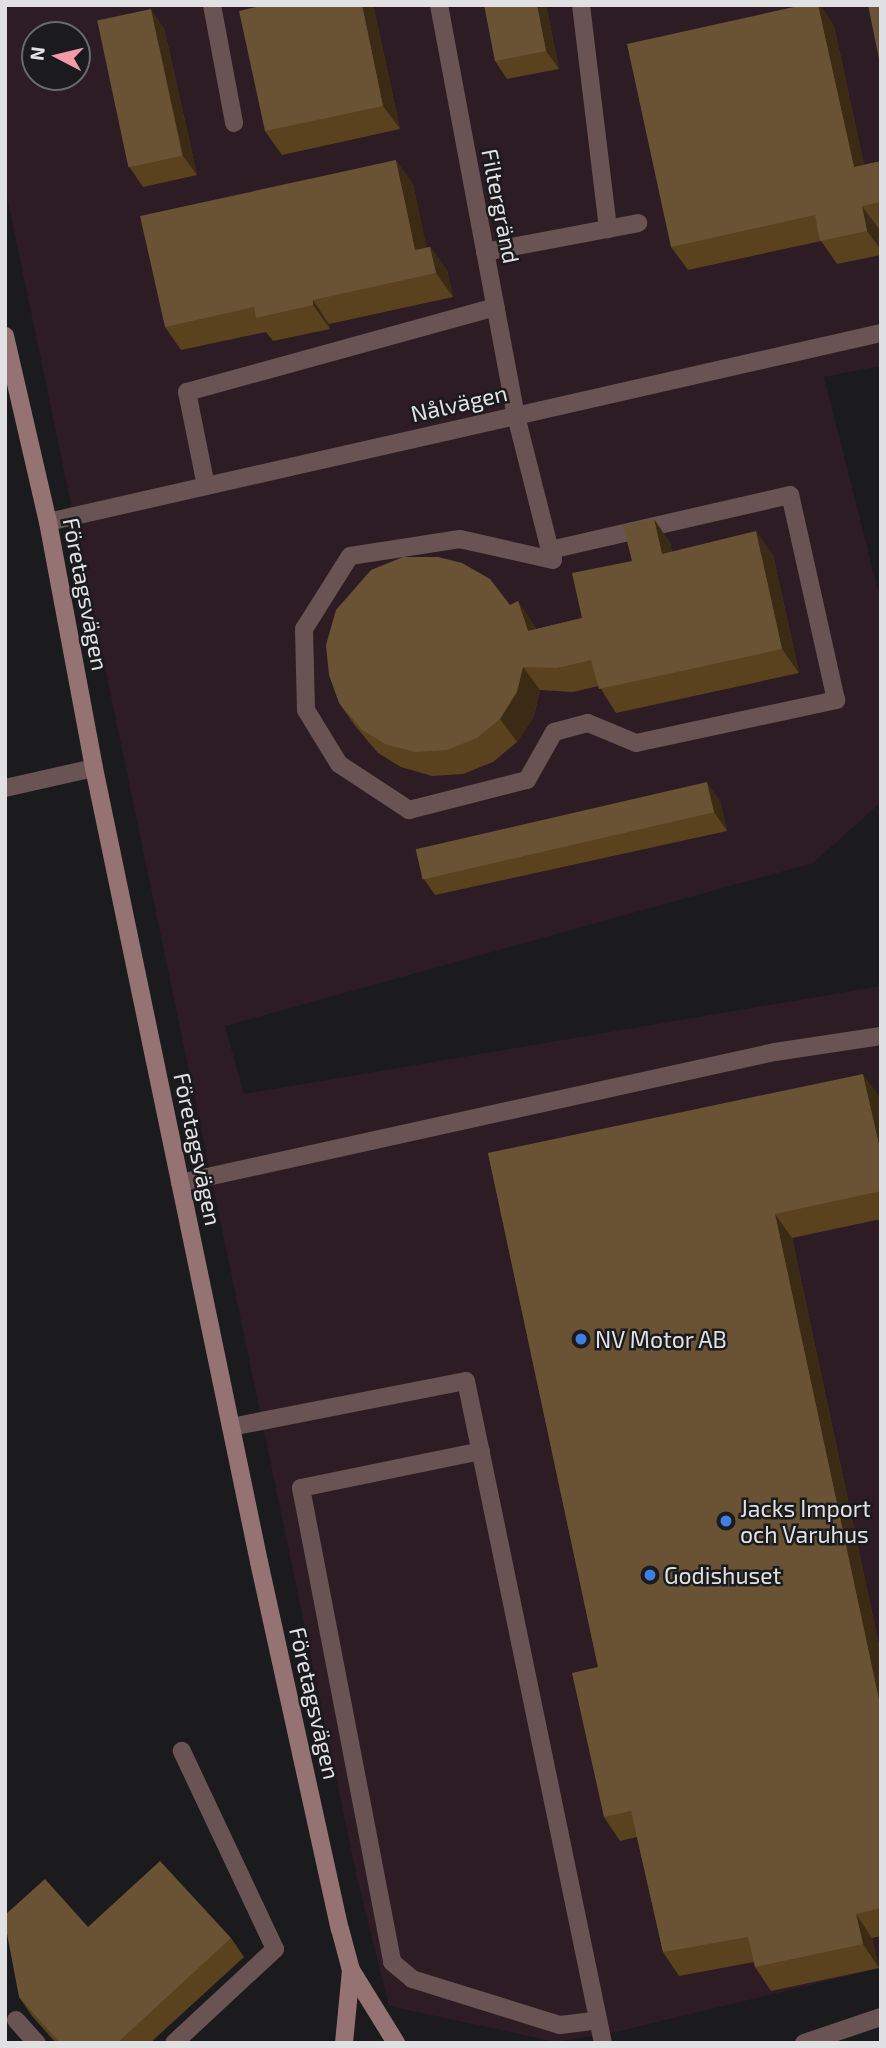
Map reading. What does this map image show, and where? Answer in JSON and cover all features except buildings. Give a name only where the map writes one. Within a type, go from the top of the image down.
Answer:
[{"type":"street","points":[[212,5],[234,123]]},
{"type":"street","name":"Filtergränd","points":[[439,5],[516,416],[550,550]]},
{"type":"street","points":[[581,5],[608,229]]},
{"type":"street","points":[[485,253],[638,223]]},
{"type":"street","points":[[206,486],[187,392],[495,307]]},
{"type":"street","name":"Nålvägen","points":[[48,522],[881,332]]},
{"type":"street","name":"Företagsvägen","points":[[5,336],[48,522],[94,768],[231,1427],[351,1970],[344,2043]]},
{"type":"street","points":[[790,495],[836,700],[636,743],[589,723],[554,732],[527,779],[409,810],[339,764],[306,710],[304,629],[350,556],[460,539],[553,560],[550,550],[790,495]]},
{"type":"street","points":[[5,788],[94,768]]},
{"type":"street","points":[[180,1183],[775,1052],[881,1036]]},
{"type":"street","points":[[231,1427],[466,1381],[603,2043]]},
{"type":"street","points":[[481,1451],[301,1488],[392,1962],[412,1979],[560,2025],[598,2020]]},
{"type":"street","points":[[174,2043],[275,1949],[182,1751]]},
{"type":"street","name":"Företagsvägen","points":[[351,1970],[396,2043]]},
{"type":"street","points":[[804,2043],[881,2017]]},
{"type":"street","points":[[16,2020],[37,2043]]},
{"type":"shaded area","points":[[5,5],[881,5],[881,366],[824,377],[881,602],[881,802],[813,863],[225,1026],[244,1094],[881,986],[881,1968],[616,2032],[556,2042],[389,2006],[357,1878],[5,187]]},
{"type":"place","name":"NV Motor AB","points":[[581,1339]]},
{"type":"place","name":"Jacks Import och Varuhus","points":[[726,1521]]},
{"type":"place","name":"Godishuset","points":[[650,1575]]}]
